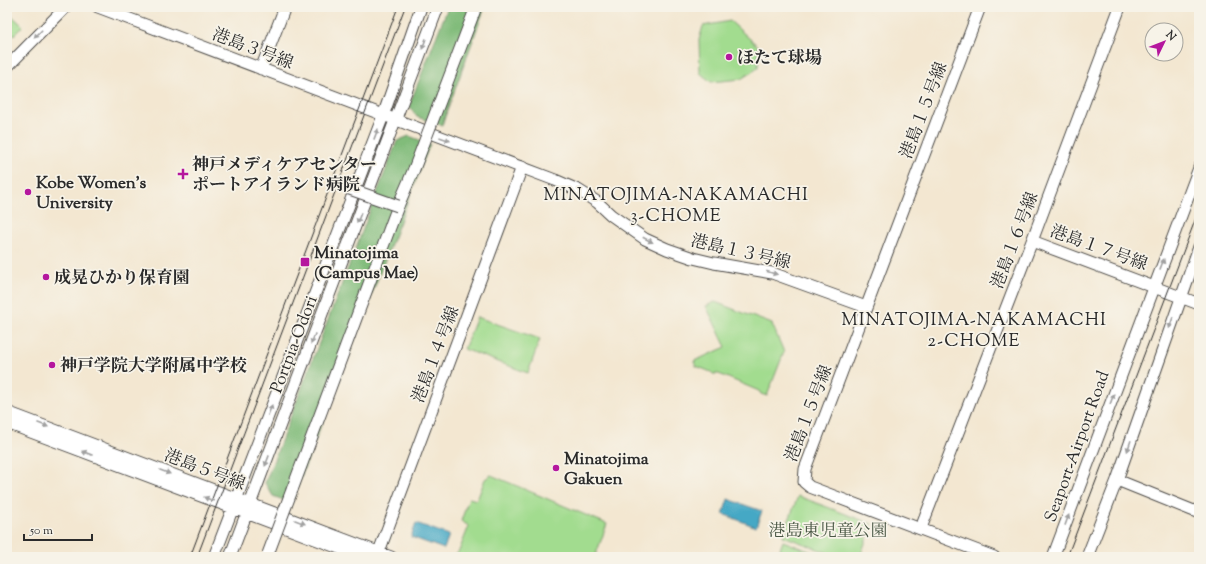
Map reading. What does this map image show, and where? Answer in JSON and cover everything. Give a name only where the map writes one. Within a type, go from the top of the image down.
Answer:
[{"type":"street","points":[[7,67],[66,7]]},
{"type":"street","name":"港島３号線","points":[[98,7],[396,120]]},
{"type":"street","points":[[261,69],[285,7]]},
{"type":"street","name":"Portpia-Odori","points":[[214,557],[383,116],[421,7]]},
{"type":"street","name":"Portpia-Odori","points":[[230,557],[438,7]]},
{"type":"street","points":[[267,555],[398,206],[414,169],[476,7]]},
{"type":"street","name":"港島１５号線","points":[[980,7],[804,469],[804,482],[810,487],[994,557]]},
{"type":"street","name":"港島１６号線","points":[[921,528],[1032,241],[1120,7]]},
{"type":"street","name":"港島１３号線","points":[[396,120],[522,167],[578,190],[597,202],[611,215],[645,239],[667,249],[714,264],[772,273],[866,307]]},
{"type":"street","name":"港島１４号線","points":[[378,555],[522,167]]},
{"type":"street","name":"Seaport-Airport Road","points":[[1053,557],[1199,168]]},
{"type":"street","points":[[347,188],[398,206]]},
{"type":"street","name":"港島１７号線","points":[[1032,241],[1199,304]]},
{"type":"street","points":[[1087,557],[1117,480],[1180,297],[1199,247]]},
{"type":"street","name":"港島５号線","points":[[7,412],[249,509],[363,557]]},
{"type":"street","name":"港島５号線","points":[[7,423],[234,503]]},
{"type":"street","points":[[1117,480],[1199,513]]},
{"type":"street","name":"港島５号線","points":[[249,509],[378,555],[391,557]]},
{"type":"green space","points":[[448,7],[485,7],[442,125],[417,117],[409,106]]},
{"type":"green space","points":[[11,15],[23,26],[7,42],[7,19]]},
{"type":"green space","name":"ほたて球場","points":[[730,21],[759,47],[758,68],[741,79],[711,82],[700,73],[699,40],[703,26]]},
{"type":"green space","points":[[409,136],[430,144],[291,503],[273,496],[265,483],[397,141]]},
{"type":"green space","points":[[715,302],[772,324],[784,352],[767,396],[761,394],[759,391],[719,374],[713,374],[696,366],[694,361],[726,347],[706,306]]},
{"type":"green space","points":[[477,317],[540,339],[528,373],[464,349]]},
{"type":"green space","points":[[491,475],[607,524],[595,557],[454,557],[459,551],[469,526],[461,521],[469,498],[477,500],[485,479]]},
{"type":"green space","name":"港島東児童公園","points":[[798,496],[872,524],[860,557],[839,557],[783,536]]},
{"type":"green space","points":[[783,541],[825,557],[777,557]]},
{"type":"water","points":[[728,499],[762,511],[756,527],[723,514]]},
{"type":"water","points":[[416,523],[449,535],[444,549],[411,537]]},
{"type":"tram line","points":[[190,557],[398,7]]},
{"type":"tram line","points":[[197,557],[405,7]]},
{"type":"tram line","points":[[1067,557],[1199,210]]},
{"type":"place","name":"ほたて球場","points":[[729,57]]},
{"type":"place","name":"神戸メディケアセンター ポートアイランド病院","points":[[183,174]]},
{"type":"place","name":"Kobe Women's University","points":[[28,192]]},
{"type":"place","name":"Minatojima (Campus Mae)","points":[[305,262]]},
{"type":"place","name":"成晃ひかり保育園","points":[[46,277]]},
{"type":"place","name":"神戸学院大学附属中学校","points":[[52,365]]},
{"type":"place","name":"Minatojima Gakuen","points":[[556,468]]},
{"type":"district","name":"MINATOJIMA-NAKAMACHI 3-CHOME","points":[[676,204]]},
{"type":"district","name":"MINATOJIMA-NAKAMACHI 2-CHOME","points":[[974,329]]}]
